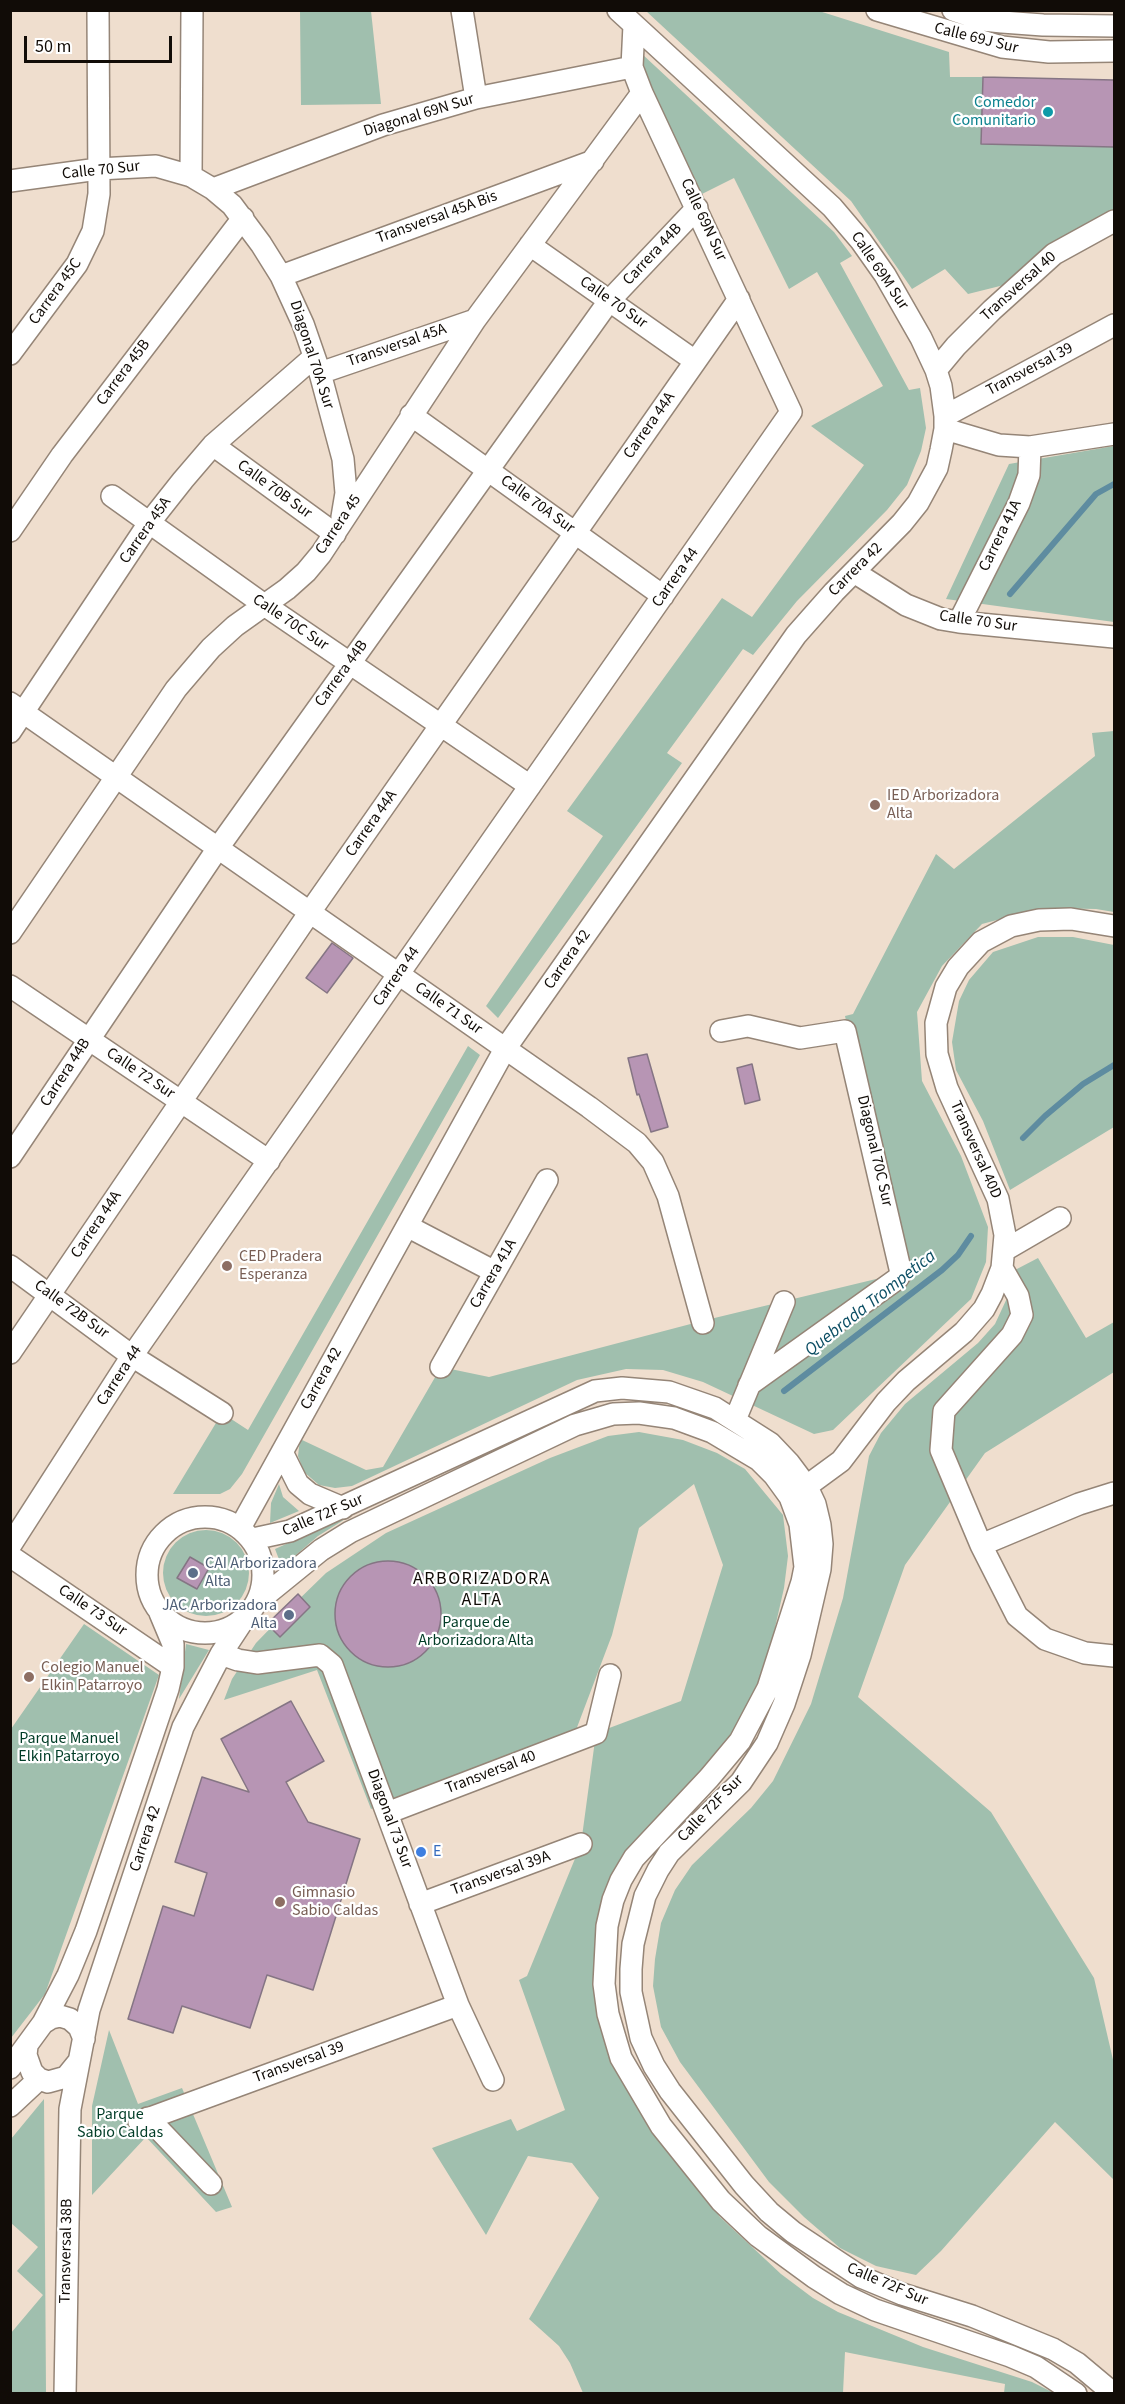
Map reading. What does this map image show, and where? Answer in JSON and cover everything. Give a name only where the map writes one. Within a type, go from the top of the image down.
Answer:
[{"type":"street","name":"Carrera 45C","points":[[10,354],[77,264],[86,248],[97,213],[98,10]]},
{"type":"street","points":[[191,176],[192,10]]},
{"type":"street","points":[[462,10],[476,98]]},
{"type":"street","points":[[618,10],[634,25]]},
{"type":"street","name":"Calle 69J Sur","points":[[877,10],[951,34],[1002,47],[1049,52],[1114,51]]},
{"type":"street","name":"Calle 69J Sur","points":[[953,10],[983,20],[1002,22],[1114,26]]},
{"type":"street","name":"Calle 69N Sur","points":[[634,25],[632,67],[642,93],[791,412]]},
{"type":"street","name":"Calle 69M Sur","points":[[634,25],[847,224],[885,275],[921,338],[941,386],[945,422]]},
{"type":"street","name":"Diagonal 69N Sur","points":[[213,189],[383,125],[476,98],[632,67]]},
{"type":"street","name":"Carrera 45","points":[[10,933],[176,689],[211,648],[263,604],[287,589],[306,572],[335,534],[475,320],[642,93]]},
{"type":"street","name":"Transversal 45A Bis","points":[[281,276],[593,160]]},
{"type":"street","name":"Calle 70 Sur","points":[[10,181],[98,170],[156,166],[191,176]]},
{"type":"street","name":"Diagonal 70A Sur","points":[[191,176],[213,189],[243,218],[281,276],[303,324],[343,459],[344,512],[335,534]]},
{"type":"street","name":"Carrera 44B","points":[[10,1157],[218,848],[609,301],[697,208]]},
{"type":"street","name":"Carrera 45B","points":[[10,531],[62,455],[243,218]]},
{"type":"street","name":"Transversal 40","points":[[936,370],[992,310],[1054,254],[1114,220]]},
{"type":"street","name":"Calle 70 Sur","points":[[530,245],[695,362]]},
{"type":"street","name":"Carrera 44A","points":[[10,1353],[310,912],[739,299]]},
{"type":"street","name":"Transversal 45A","points":[[317,365],[475,320]]},
{"type":"street","name":"Transversal 39","points":[[945,422],[1114,325]]},
{"type":"street","name":"Carrera 45A","points":[[10,732],[17,708],[149,523],[213,445],[317,365]]},
{"type":"street","name":"Carrera 44","points":[[10,1546],[132,1356],[791,412]]},
{"type":"street","name":"Calle 70A Sur","points":[[411,415],[663,596]]},
{"type":"street","points":[[945,422],[999,445],[1030,447],[1114,434]]},
{"type":"street","name":"Carrera 42","points":[[246,1533],[282,1452],[505,1048],[796,635],[902,523],[918,503],[937,468],[945,422]]},
{"type":"street","name":"Calle 70B Sur","points":[[213,445],[335,534]]},
{"type":"street","name":"Carrera 41A","points":[[959,622],[1019,503],[1029,475],[1030,447]]},
{"type":"street","name":"Calle 70C Sur","points":[[112,496],[263,604],[530,786]]},
{"type":"street","name":"Calle 70 Sur","points":[[854,572],[906,605],[931,616],[959,622],[1114,643]]},
{"type":"street","name":"Calle 71 Sur","points":[[17,708],[624,1132],[653,1162],[668,1196],[703,1323]]},
{"type":"street","name":"Transversal 40D","points":[[799,1492],[841,1461],[886,1402],[906,1381],[964,1332],[984,1309],[992,1294],[1004,1259],[1004,1227],[998,1199],[947,1088],[937,1054],[936,1023],[946,987],[958,967],[981,942],[1011,926],[1039,920],[1071,919],[1114,926]]},
{"type":"street","name":"Calle 72 Sur","points":[[10,986],[269,1161]]},
{"type":"street","name":"Diagonal 70C Sur","points":[[721,1030],[748,1026],[800,1038],[845,1031],[902,1273],[750,1385]]},
{"type":"street","name":"Carrera 41A","points":[[441,1367],[547,1180]]},
{"type":"street","points":[[1060,1218],[1004,1259],[1022,1315],[1012,1335],[944,1411],[941,1450],[981,1545],[1017,1617],[1046,1639],[1085,1653],[1114,1656]]},
{"type":"street","points":[[407,1226],[495,1272]]},
{"type":"street","name":"Calle 72B Sur","points":[[10,1266],[132,1356],[222,1413]]},
{"type":"street","points":[[735,1420],[784,1302]]},
{"type":"street","name":"Calle 72F Sur","points":[[246,1533],[281,1535],[595,1391],[622,1388],[669,1392],[715,1408],[770,1443],[789,1463],[799,1492],[820,1525],[822,1544],[820,1569],[800,1655],[777,1722],[756,1761],[727,1796],[669,1853],[645,1896],[633,1944],[631,1969],[633,2004],[641,2038],[654,2066],[670,2091],[744,2185],[769,2212],[793,2232],[861,2277],[902,2294],[972,2316],[1053,2349],[1077,2363],[1114,2394]]},
{"type":"street","name":"Calle 72F Sur","points":[[252,1609],[321,1550],[350,1532],[575,1425],[613,1414],[663,1415],[712,1432],[759,1460],[774,1475],[799,1492]]},
{"type":"street","points":[[282,1452],[298,1484],[325,1502],[344,1508]]},
{"type":"street","name":"Calle 72F Sur","points":[[799,1492],[805,1567],[798,1597],[768,1688],[740,1741],[709,1778],[634,1858],[613,1900],[607,1926],[604,1983],[608,2014],[621,2058],[661,2126],[721,2201],[758,2236],[813,2277],[841,2295],[876,2310],[1000,2352],[1036,2367],[1076,2394]]},
{"type":"street","points":[[981,1545],[1079,1504],[1114,1493]]},
{"type":"street","points":[[200,1516],[218,1518],[246,1533],[259,1552],[263,1569],[263,1586],[252,1609],[234,1626],[219,1632],[203,1634],[180,1628],[160,1613],[151,1598],[147,1571],[155,1545],[166,1530],[182,1521],[200,1516]]},
{"type":"street","name":"Calle 73 Sur","points":[[10,1556],[173,1666]]},
{"type":"street","name":"Carrera 42","points":[[84,2039],[96,1990],[177,1743],[190,1711],[221,1654],[252,1609]]},
{"type":"street","name":"Carrera 42","points":[[43,2023],[86,1931],[162,1710],[173,1666],[173,1644],[160,1613]]},
{"type":"street","name":"Diagonal 73 Sur","points":[[221,1654],[257,1663],[320,1655],[327,1658],[332,1665],[458,2005],[493,2080]]},
{"type":"street","name":"Transversal 40","points":[[387,1813],[596,1733],[610,1674]]},
{"type":"street","name":"Transversal 39A","points":[[420,1904],[581,1844]]},
{"type":"street","name":"Transversal 39","points":[[211,2184],[143,2120],[458,2005]]},
{"type":"street","points":[[10,2068],[43,2023],[51,2018],[66,2017],[79,2026],[84,2039],[79,2061],[66,2077],[44,2080],[10,2106]]},
{"type":"street","points":[[27,2046],[27,2064],[32,2072],[44,2080],[70,2109]]},
{"type":"street","name":"Transversal 38B","points":[[65,2394],[70,2109],[79,2061]]},
{"type":"green space","points":[[300,11],[371,11],[381,104],[301,105]]},
{"type":"green space","points":[[646,11],[819,11],[949,52],[950,77],[983,77],[981,143],[1114,147],[1114,210],[1054,244],[1008,284],[968,294],[945,269],[912,289],[851,201]]},
{"type":"green space","points":[[642,54],[834,232],[852,256],[840,263],[909,390],[920,388],[926,428],[921,451],[907,485],[887,510],[797,601],[753,655],[743,649],[667,753],[682,763],[498,1018],[486,1006],[603,836],[567,811],[722,598],[752,617],[864,465],[811,426],[883,386],[817,272],[789,289],[734,178],[702,194],[646,76]]},
{"type":"green space","points":[[1114,446],[1114,622],[946,599],[1009,464]]},
{"type":"green space","points":[[1114,731],[1114,912],[1096,909],[1042,908],[982,924],[942,966],[917,1012],[922,1081],[961,1156],[988,1227],[986,1262],[971,1299],[833,1430],[814,1434],[703,1382],[663,1370],[626,1369],[577,1380],[352,1486],[335,1488],[319,1485],[304,1472],[298,1456],[300,1439],[366,1470],[383,1467],[441,1367],[489,1377],[702,1321],[901,1273],[845,1016],[853,1014],[936,854],[954,869],[1095,756],[1092,733]]},
{"type":"green space","points":[[1038,937],[1073,937],[1114,945],[1114,1127],[1010,1190],[983,1121],[956,1070],[952,1042],[959,1001],[969,980],[993,952]]},
{"type":"green space","points":[[468,1046],[480,1055],[242,1474],[230,1489],[220,1494],[173,1494],[222,1413],[248,1430]]},
{"type":"green space","points":[[1038,1258],[1086,1338],[1114,1322],[1114,1372],[985,1453],[905,1565],[858,1697],[991,1812],[1094,1978],[1114,2064],[1114,2180],[1055,2122],[941,2251],[916,2275],[876,2266],[840,2248],[804,2217],[769,2182],[680,2062],[661,2027],[653,1986],[655,1959],[661,1923],[675,1890],[692,1865],[751,1808],[773,1781],[811,1704],[843,1598],[869,1456],[881,1433],[905,1404],[978,1343],[995,1324],[1008,1296],[1015,1270]]},
{"type":"green space","name":"Parque de Arborizadora Alta","points":[[639,1432],[683,1440],[717,1453],[745,1469],[783,1515],[788,1556],[784,1588],[772,1641],[757,1690],[741,1723],[721,1751],[643,1837],[603,1959],[634,2097],[720,2217],[781,2274],[813,2298],[838,2312],[923,2347],[1032,2382],[1054,2393],[1004,2393],[1005,2384],[845,2352],[843,2393],[583,2393],[570,2363],[559,2346],[529,2319],[599,2198],[572,2163],[528,2156],[486,2235],[432,2148],[511,2119],[517,2131],[565,2110],[519,1980],[527,1976],[581,1844],[596,1733],[681,1701],[723,1565],[694,1484],[639,1528],[612,1635],[576,1730],[371,1809],[317,1670],[224,1700],[232,1679],[256,1643],[326,1573],[386,1533],[550,1458],[608,1436]]},
{"type":"green space","points":[[279,1484],[283,1497],[299,1511],[270,1523],[271,1503]]},
{"type":"green space","points":[[355,1513],[318,1536],[282,1567],[275,1549]]},
{"type":"green space","points":[[206,1530],[230,1537],[242,1549],[249,1573],[242,1597],[230,1609],[206,1616],[182,1609],[170,1597],[163,1573],[170,1549],[182,1537]]},
{"type":"green space","name":"Parque Manuel Elkin Patarroyo","points":[[84,1624],[159,1675],[45,1994],[11,2038],[11,1729]]},
{"type":"green space","points":[[186,1644],[209,1650],[179,1699]]},
{"type":"green space","name":"Parque Sabio Caldas","points":[[109,2030],[138,2104],[182,2088],[232,2207],[216,2212],[146,2137],[92,2195],[92,2106]]},
{"type":"green space","points":[[44,2099],[46,2393],[11,2393],[11,2333],[43,2295],[17,2271],[38,2247],[11,2223],[11,2139]]},
{"type":"building","name":"Comedor Comunitario","points":[[983,77],[1114,80],[1114,147],[981,144]]},
{"type":"building","points":[[332,943],[353,958],[327,993],[306,978]]},
{"type":"building","points":[[647,1054],[668,1127],[651,1132],[639,1094],[637,1095],[628,1058]]},
{"type":"building","points":[[752,1064],[760,1100],[745,1104],[737,1068]]},
{"type":"building","name":"CAI Arborizadora Alta","points":[[190,1557],[209,1568],[197,1589],[177,1578]]},
{"type":"building","points":[[388,1561],[408,1565],[425,1577],[437,1594],[441,1614],[437,1634],[425,1651],[408,1663],[388,1667],[368,1663],[351,1651],[339,1634],[335,1614],[339,1594],[351,1577],[368,1565]]},
{"type":"building","name":"JAC Arborizadora Alta","points":[[298,1594],[310,1607],[280,1637],[267,1624]]},
{"type":"building","points":[[291,1701],[324,1761],[286,1782],[308,1822],[360,1839],[313,1990],[267,1975],[250,2028],[182,2006],[173,2033],[128,2019],[163,1906],[194,1916],[207,1873],[175,1862],[202,1777],[249,1792],[221,1739]]},
{"type":"waterway","points":[[1010,594],[1096,494],[1114,484]]},
{"type":"waterway","name":"Quebrada Trompetica","points":[[1023,1138],[1083,1084],[1114,1065]]},
{"type":"waterway","name":"Quebrada Trompetica","points":[[784,1391],[942,1270],[958,1255],[971,1236]]},
{"type":"place","name":"Comedor Comunitario","points":[[1048,112]]},
{"type":"place","name":"IED Arborizadora Alta","points":[[875,805]]},
{"type":"place","name":"CED Pradera Esperanza","points":[[227,1266]]},
{"type":"place","name":"CAI Arborizadora Alta","points":[[193,1573]]},
{"type":"place","name":"JAC Arborizadora Alta","points":[[289,1615]]},
{"type":"place","name":"Colegio Manuel Elkin Patarroyo","points":[[29,1677]]},
{"type":"place","name":"E","points":[[421,1852]]},
{"type":"place","name":"Gimnasio Sabio Caldas","points":[[280,1902]]},
{"type":"district","name":"ARBORIZADORA ALTA","points":[[482,1590]]}]
